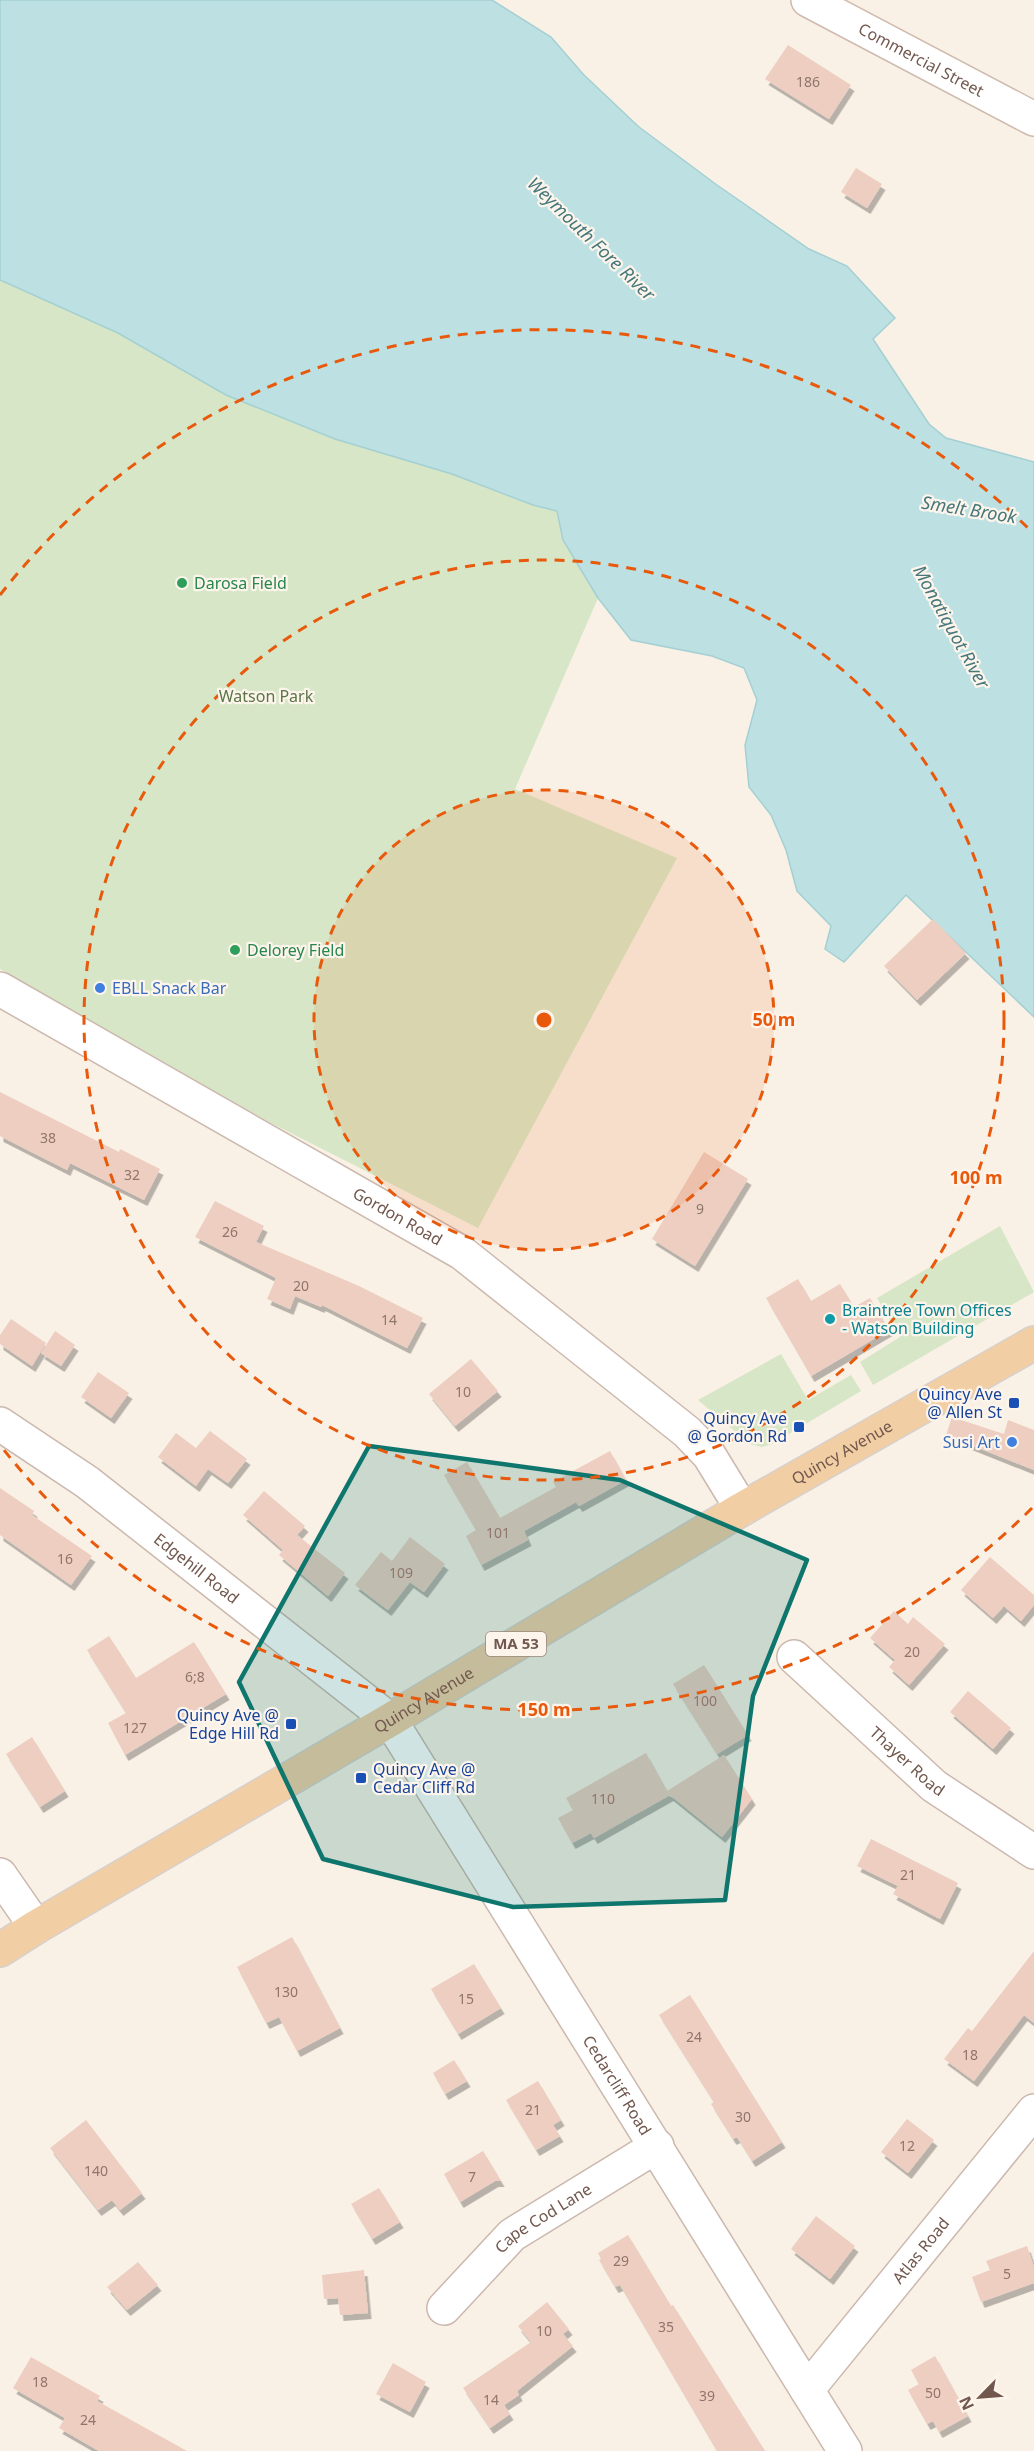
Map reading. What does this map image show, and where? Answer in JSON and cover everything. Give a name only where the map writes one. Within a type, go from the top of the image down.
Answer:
[{"type":"main road","name":"Quincy Avenue","points":[[0,1950],[742,1509],[1034,1343]]},
{"type":"street","name":"Commercial Street","points":[[807,0],[1034,119]]},
{"type":"street","name":"Gordon Road","points":[[0,989],[462,1253],[687,1432],[709,1455],[742,1509]]},
{"type":"street","name":"Edgehill Road","points":[[0,1424],[87,1482],[390,1720]]},
{"type":"street","name":"Thayer Road","points":[[794,1657],[934,1786],[1034,1852]]},
{"type":"street","name":"Cedarcliff Road","points":[[390,1720],[845,2451]]},
{"type":"street","points":[[0,1875],[36,1927]]},
{"type":"street","name":"Atlas Road","points":[[807,2390],[1034,2111]]},
{"type":"street","name":"Cape Cod Lane","points":[[444,2308],[512,2235],[657,2146]]},
{"type":"highlighted area","points":[[369,1446],[620,1480],[807,1560],[753,1696],[725,1900],[513,1907],[323,1859],[239,1682]]},
{"type":"green space","name":"Watson Park","points":[[0,280],[118,333],[226,395],[452,474],[533,505],[557,511],[563,540],[598,598],[515,789],[677,858],[478,1228],[269,1122],[0,969]]},
{"type":"green space","points":[[1000,1226],[1034,1292],[873,1385],[860,1362],[900,1337],[877,1298]]},
{"type":"green space","points":[[781,1354],[808,1400],[851,1375],[861,1391],[772,1444],[762,1447],[750,1444],[698,1400]]},
{"type":"water","points":[[0,0],[492,0],[551,37],[584,75],[639,127],[809,249],[847,266],[895,318],[873,339],[929,424],[946,438],[1034,462],[1034,1017],[906,895],[844,962],[825,949],[831,926],[797,891],[786,850],[771,815],[749,787],[745,745],[757,700],[744,668],[712,656],[631,640],[598,598],[563,540],[557,511],[533,505],[452,474],[335,439],[226,395],[118,333],[0,280]]},
{"type":"building","points":[[788,45],[851,85],[829,119],[765,79]]},
{"type":"building","points":[[856,168],[882,184],[867,208],[841,192]]},
{"type":"building","points":[[933,919],[966,953],[917,1000],[884,966]]},
{"type":"building","points":[[0,1092],[119,1152],[120,1149],[160,1169],[144,1200],[70,1163],[67,1170],[0,1136]]},
{"type":"building","points":[[704,1152],[748,1179],[695,1266],[652,1239]]},
{"type":"building","points":[[215,1201],[264,1226],[256,1242],[359,1286],[423,1318],[407,1348],[322,1305],[321,1307],[295,1296],[290,1309],[267,1299],[276,1278],[195,1237]]},
{"type":"building","name":"Braintree Town Offices - Watson Building","points":[[798,1279],[811,1301],[840,1284],[854,1307],[870,1298],[889,1330],[811,1376],[766,1298]]},
{"type":"building","points":[[11,1319],[46,1343],[32,1366],[0,1344],[0,1335]]},
{"type":"building","points":[[55,1331],[75,1345],[61,1366],[41,1353]]},
{"type":"building","points":[[471,1359],[498,1391],[455,1426],[429,1394]]},
{"type":"building","points":[[98,1372],[129,1393],[111,1418],[81,1397]]},
{"type":"building","name":"Susi Art","points":[[952,1417],[1004,1434],[1008,1420],[1034,1430],[1034,1470],[946,1435]]},
{"type":"building","points":[[210,1431],[247,1459],[228,1483],[208,1469],[196,1486],[158,1457],[176,1433],[196,1448]]},
{"type":"building","points":[[610,1451],[626,1480],[579,1506],[576,1502],[524,1531],[528,1540],[481,1565],[466,1536],[476,1530],[444,1475],[467,1462],[500,1518],[556,1487],[553,1482]]},
{"type":"building","points":[[0,1488],[34,1511],[32,1515],[92,1556],[71,1585],[0,1535]]},
{"type":"building","points":[[264,1491],[305,1526],[297,1535],[345,1573],[328,1596],[279,1555],[283,1550],[243,1515]]},
{"type":"building","points":[[410,1537],[445,1564],[424,1592],[410,1582],[388,1610],[355,1585],[381,1552],[392,1561]]},
{"type":"building","points":[[990,1557],[1034,1595],[1034,1605],[1021,1621],[1004,1606],[993,1618],[961,1590]]},
{"type":"building","points":[[894,1611],[908,1624],[913,1617],[945,1644],[909,1685],[889,1667],[895,1660],[870,1638]]},
{"type":"building","points":[[109,1636],[136,1678],[194,1642],[226,1694],[125,1755],[108,1723],[126,1713],[87,1650]]},
{"type":"building","points":[[704,1665],[748,1735],[717,1754],[673,1684]]},
{"type":"building","points":[[968,1691],[1011,1728],[993,1749],[950,1712]]},
{"type":"building","points":[[32,1737],[65,1791],[40,1807],[6,1754]]},
{"type":"building","points":[[646,1753],[667,1791],[724,1755],[752,1799],[722,1837],[670,1795],[594,1838],[591,1833],[572,1843],[558,1818],[573,1810],[566,1798]]},
{"type":"building","points":[[871,1839],[958,1883],[940,1919],[893,1894],[898,1886],[857,1866]]},
{"type":"building","points":[[292,1937],[340,2028],[297,2051],[279,2017],[266,2023],[237,1967]]},
{"type":"building","points":[[1034,1951],[1034,2023],[1024,2015],[974,2081],[944,2059],[968,2028],[972,2031]]},
{"type":"building","points":[[474,1964],[501,2008],[458,2034],[431,1989]]},
{"type":"building","points":[[690,1995],[782,2142],[752,2161],[737,2137],[733,2139],[711,2104],[714,2102],[659,2015]]},
{"type":"building","points":[[454,2060],[467,2081],[445,2094],[433,2073]]},
{"type":"building","points":[[538,2081],[561,2120],[553,2125],[560,2136],[536,2150],[506,2100]]},
{"type":"building","points":[[907,2119],[934,2140],[908,2173],[881,2152]]},
{"type":"building","points":[[86,2120],[142,2193],[120,2210],[112,2200],[98,2210],[50,2148]]},
{"type":"building","points":[[483,2151],[501,2181],[495,2181],[460,2202],[444,2174]]},
{"type":"building","points":[[379,2188],[400,2222],[372,2239],[351,2204]]},
{"type":"building","points":[[816,2216],[855,2246],[830,2279],[791,2249]]},
{"type":"building","points":[[628,2235],[765,2451],[717,2451],[620,2285],[615,2287],[599,2260],[601,2259],[598,2253]]},
{"type":"building","points":[[1027,2246],[1034,2267],[1034,2283],[981,2302],[972,2277],[990,2270],[986,2261]]},
{"type":"building","points":[[138,2262],[158,2285],[127,2310],[107,2287]]},
{"type":"building","points":[[364,2270],[368,2313],[340,2315],[338,2298],[324,2299],[322,2275]]},
{"type":"building","points":[[547,2302],[569,2329],[563,2334],[573,2346],[517,2391],[519,2395],[504,2405],[510,2414],[490,2428],[463,2388],[531,2342],[518,2326]]},
{"type":"building","points":[[935,2356],[968,2416],[939,2432],[933,2421],[927,2424],[908,2390],[919,2384],[911,2370]]},
{"type":"building","points":[[31,2357],[100,2396],[97,2401],[187,2451],[99,2451],[59,2428],[65,2418],[13,2388]]},
{"type":"building","points":[[393,2363],[426,2382],[410,2412],[376,2394]]},
{"type":"place","name":"Darosa Field","points":[[182,583]]},
{"type":"place","name":"Delorey Field","points":[[235,950]]},
{"type":"place","name":"EBLL Snack Bar","points":[[100,988]]},
{"type":"place","name":"Braintree Town Offices - Watson Building","points":[[830,1319]]},
{"type":"place","name":"Quincy Ave @ Allen St","points":[[1014,1403]]},
{"type":"place","name":"Quincy Ave @ Gordon Rd","points":[[799,1427]]},
{"type":"place","name":"Susi Art","points":[[1012,1442]]},
{"type":"place","name":"Quincy Ave @ Edge Hill Rd","points":[[291,1724]]},
{"type":"place","name":"Quincy Ave @ Cedar Cliff Rd","points":[[361,1778]]},
{"type":"water label","name":"Weymouth Fore River","points":[[591,239]]},
{"type":"water label","name":"Smelt Brook","points":[[969,510]]},
{"type":"water label","name":"Monatiquot River","points":[[951,627]]}]
